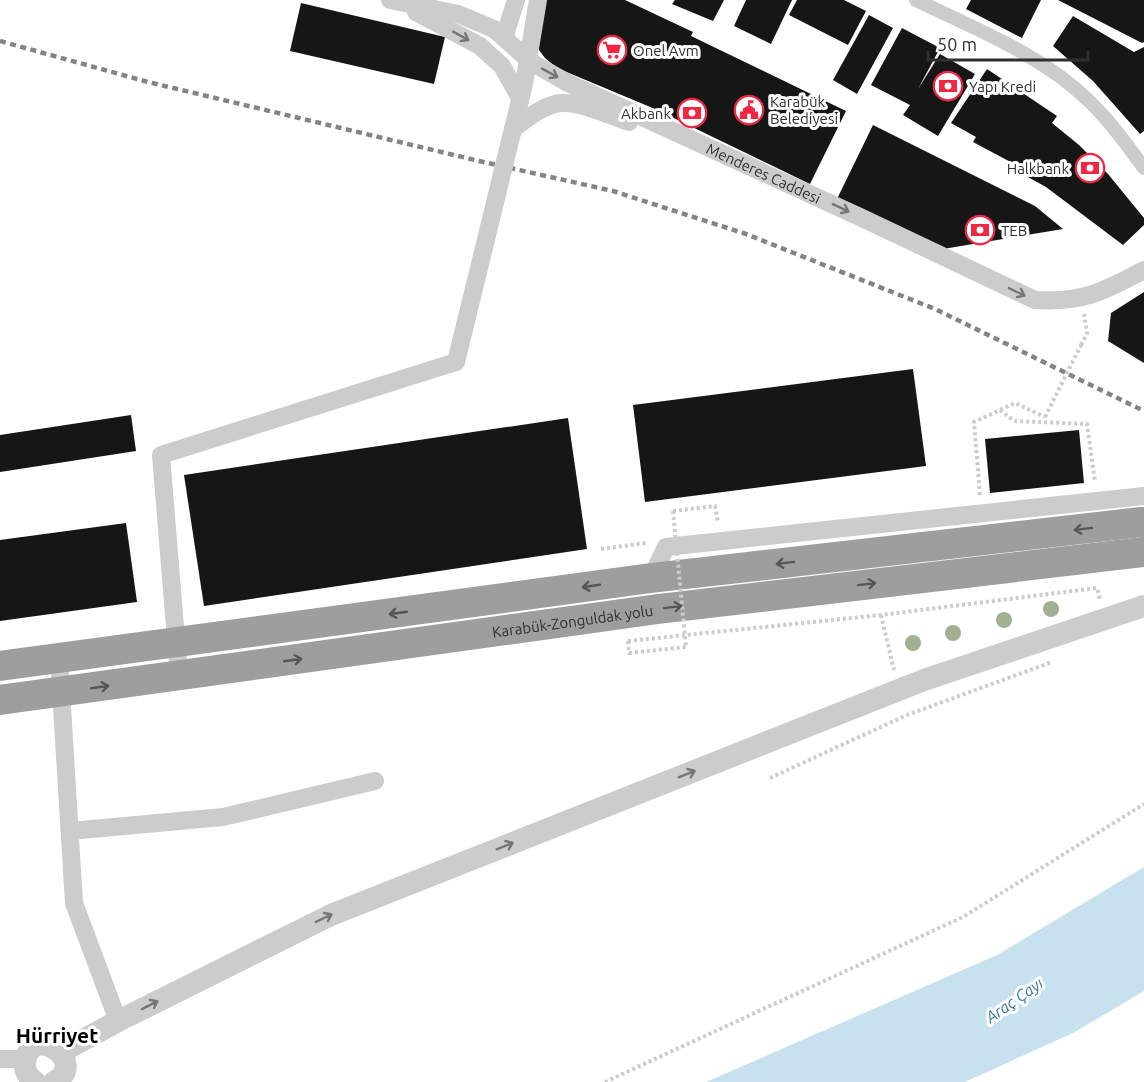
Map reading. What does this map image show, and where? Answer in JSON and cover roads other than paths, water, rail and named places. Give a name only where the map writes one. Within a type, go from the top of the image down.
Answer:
[{"type":"highway","name":"Karabük-Zonguldak yolu","points":[[0,666],[1143,509]]},
{"type":"highway","name":"Karabük-Zonguldak yolu","points":[[0,700],[658,609],[1144,552]]},
{"type":"street","name":"Menderes Caddesi","points":[[390,0],[458,14],[495,30],[531,62],[566,82],[1035,300],[1057,301],[1081,298],[1106,290],[1144,270]]},
{"type":"street","points":[[390,0],[480,46],[502,66],[520,98]]},
{"type":"street","points":[[504,38],[516,0]]},
{"type":"street","points":[[179,676],[161,455],[456,362],[513,129],[538,0]]},
{"type":"street","points":[[916,0],[1004,42],[1051,70],[1089,100],[1124,140],[1144,168]]},
{"type":"street","points":[[513,129],[532,114],[560,102],[595,110],[746,164]]},
{"type":"street","points":[[651,578],[666,547],[1097,501],[1143,509]]},
{"type":"street","points":[[61,1052],[118,1021],[331,915],[924,680],[1144,606]]},
{"type":"street","points":[[59,658],[74,903],[118,1021]]},
{"type":"street","points":[[70,831],[223,817],[375,781]]},
{"type":"street","points":[[35,1082],[27,1074],[25,1059],[29,1051],[45,1044],[61,1052],[65,1062],[64,1072],[54,1082]]},
{"type":"street","points":[[0,1059],[25,1059]]},
{"type":"water","name":"Araç Çayı","points":[[1144,867],[1144,991],[1073,1033],[965,1082],[706,1082],[997,955]]},
{"type":"railway","points":[[0,41],[148,82],[613,191],[746,234],[935,309],[1144,411]]},
{"type":"place","name":"Onel Avm","points":[[612,50]]},
{"type":"place","name":"Yapı Kredi","points":[[948,86]]},
{"type":"place","name":"Karabük Belediyesi","points":[[749,110]]},
{"type":"place","name":"Akbank","points":[[692,113]]},
{"type":"place","name":"Halkbank","points":[[1090,168]]},
{"type":"place","name":"TEB","points":[[980,230]]},
{"type":"district","name":"Hürriyet","points":[[57,1035]]}]
